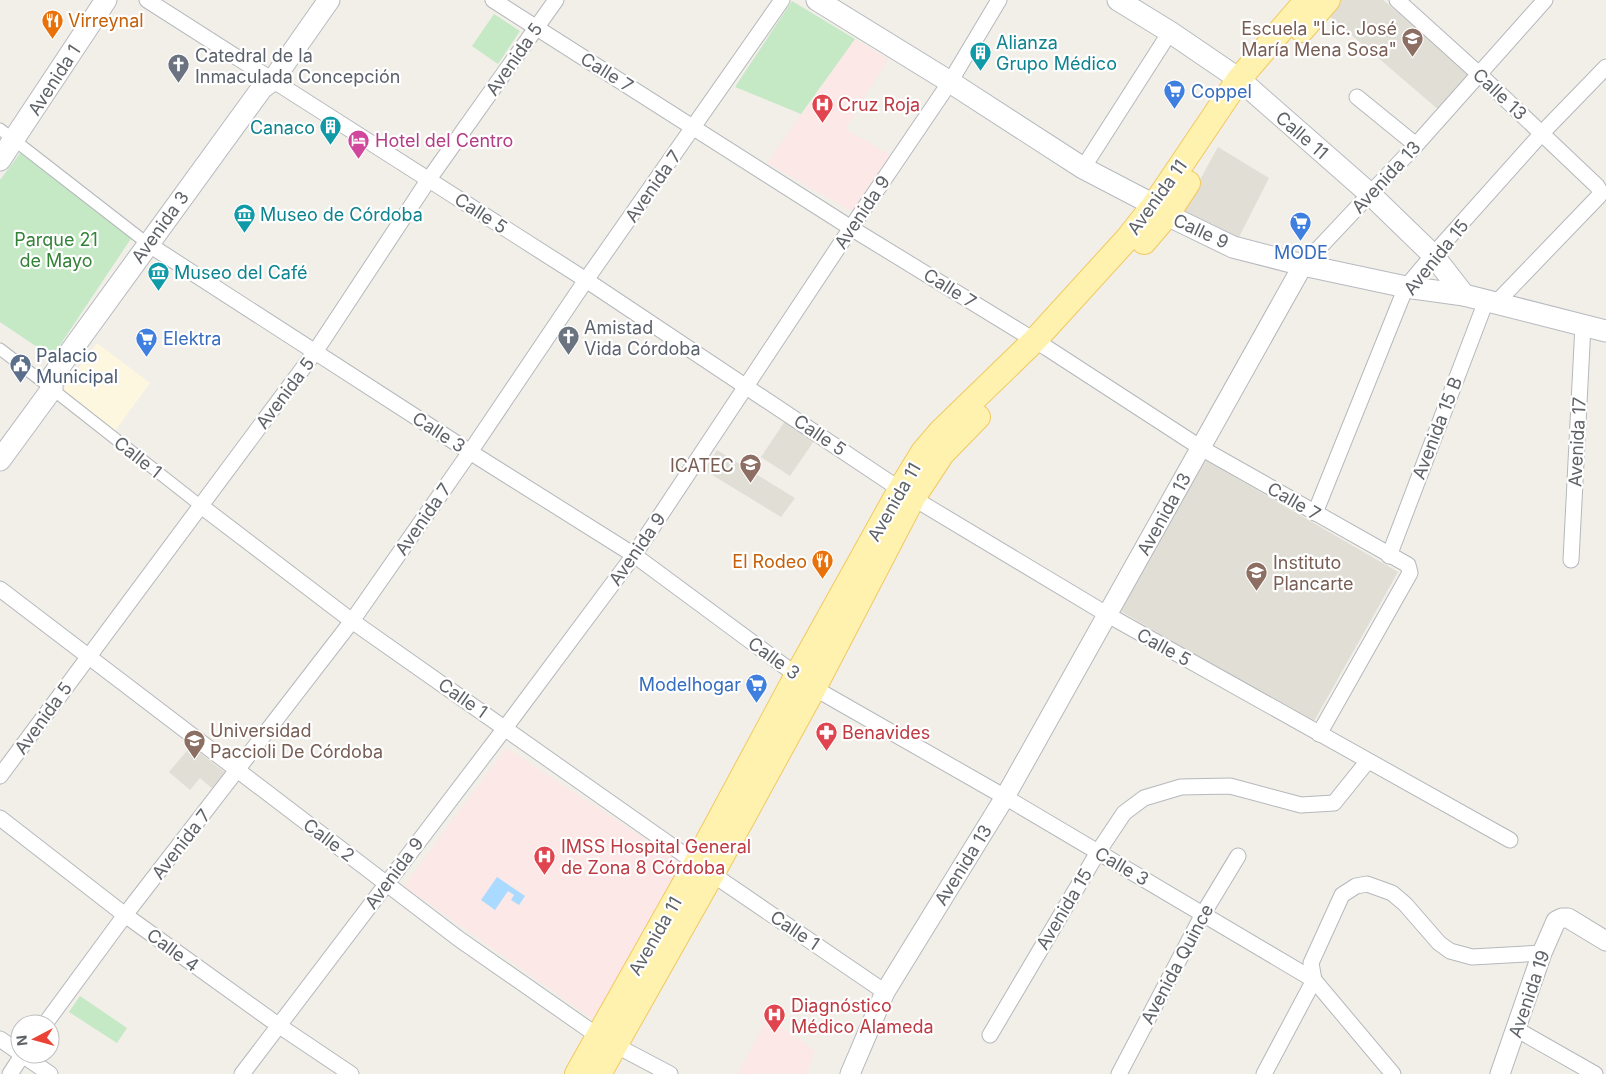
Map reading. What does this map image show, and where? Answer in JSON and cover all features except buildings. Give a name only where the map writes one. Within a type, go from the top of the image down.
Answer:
[{"type":"main road","name":"Avenida 1","points":[[0,160],[7,135],[106,0]]},
{"type":"main road","name":"Avenida 3","points":[[0,460],[52,389],[52,377],[262,88],[272,80],[329,0]]},
{"type":"main road","name":"Calle 9","points":[[817,0],[950,82],[1082,168],[1233,247],[1406,288],[1464,295],[1606,331]]},
{"type":"main road","name":"Calle 11","points":[[1118,0],[1170,32],[1244,84],[1370,194],[1433,255],[1464,295]]},
{"type":"main road","name":"Avenida 11","points":[[577,1074],[607,1040],[704,869],[907,493],[924,452],[941,431],[1041,344],[1127,239],[1160,210],[1244,84],[1307,0]]},
{"type":"main road","name":"Avenida 11","points":[[1244,84],[1328,0]]},
{"type":"main road","name":"Avenida 11","points":[[599,1074],[607,1040]]},
{"type":"street","name":"Calle 5","points":[[147,0],[586,280],[907,493],[1108,615],[1367,762],[1510,840]]},
{"type":"street","name":"Calle 7","points":[[493,0],[851,228],[1041,344],[1201,448],[1408,566],[1410,573],[1320,734]]},
{"type":"street","name":"Avenida 5","points":[[0,776],[315,352],[429,179],[556,0]]},
{"type":"street","name":"Avenida 7","points":[[52,1014],[125,916],[352,621],[470,452],[586,280],[782,0]]},
{"type":"street","name":"Avenida 9","points":[[242,1074],[634,555],[950,82],[999,0]]},
{"type":"street","name":"Calle 13","points":[[1397,0],[1542,133],[1600,190],[1599,196],[1491,302]]},
{"type":"street","name":"Avenida 13","points":[[850,1074],[885,992],[1005,797],[1303,265],[1480,75],[1545,0]]},
{"type":"street","points":[[1082,168],[1170,32]]},
{"type":"street","name":"Avenida 15","points":[[1315,513],[1406,288],[1542,133],[1604,72]]},
{"type":"street","points":[[1357,96],[1416,145]]},
{"type":"street","points":[[7,135],[148,244]]},
{"type":"street","name":"Calle 3","points":[[148,244],[470,452],[634,555],[805,681],[1314,980],[1393,1074]]},
{"type":"street","name":"Avenida 15 B","points":[[1389,556],[1491,302]]},
{"type":"street","name":"Avenida 17","points":[[1571,560],[1583,325]]},
{"type":"street","name":"Calle 1","points":[[0,350],[352,621],[704,869],[885,992]]},
{"type":"street","name":"Calle 2","points":[[0,589],[459,939],[607,1040],[670,1074]]},
{"type":"street","name":"Avenida 15","points":[[990,1035],[1098,852],[1124,813],[1144,798],[1181,787],[1230,786],[1301,806],[1334,803],[1367,762]]},
{"type":"street","name":"Calle 4","points":[[0,818],[125,916],[278,1025],[351,1074]]},
{"type":"street","name":"Avenida Quince","points":[[1119,1074],[1203,914],[1238,856]]},
{"type":"street","points":[[1264,1074],[1314,980],[1311,963],[1342,895],[1356,886],[1366,884],[1392,893],[1405,904],[1438,943],[1450,950],[1472,957],[1542,953]]},
{"type":"street","name":"Avenida 19","points":[[1500,1074],[1542,953],[1556,921],[1568,918],[1606,941]]},
{"type":"street","points":[[1516,1029],[1595,1074]]},
{"type":"street","points":[[36,1064],[50,1074]]},
{"type":"shaded area","name":"Escuela \"Lic. José María Mena Sosa\"","points":[[1339,0],[1383,0],[1472,75],[1440,111],[1326,13]]},
{"type":"shaded area","name":"Cruz Roja","points":[[855,39],[888,59],[845,129],[896,158],[857,214],[767,163]]},
{"type":"shaded area","points":[[1218,147],[1269,178],[1238,239],[1181,214]]},
{"type":"shaded area","points":[[97,343],[150,383],[115,431],[61,392]]},
{"type":"shaded area","points":[[785,421],[814,441],[790,476],[761,457]]},
{"type":"shaded area","name":"ICATEC","points":[[717,450],[795,498],[781,517],[704,470]]},
{"type":"shaded area","name":"Instituto Plancarte","points":[[1207,461],[1398,572],[1313,723],[1117,609],[1196,464]]},
{"type":"shaded area","name":"Universidad Paccioli De Córdoba","points":[[191,746],[227,774],[215,791],[200,778],[190,790],[169,772]]},
{"type":"shaded area","name":"IMSS Hospital General de Zona 8 Córdoba","points":[[506,748],[685,865],[594,1020],[404,886]]},
{"type":"shaded area","name":"Diagnóstico Médico Alameda","points":[[768,1017],[815,1051],[807,1074],[738,1074]]},
{"type":"green space","points":[[792,1],[855,39],[801,114],[735,87]]},
{"type":"green space","points":[[494,14],[520,31],[498,64],[472,46]]},
{"type":"green space","name":"Parque 21 de Mayo","points":[[21,152],[132,237],[52,357],[0,322],[0,180]]},
{"type":"green space","points":[[80,996],[127,1028],[117,1043],[69,1012]]},
{"type":"water","points":[[497,877],[525,896],[519,905],[511,900],[514,895],[508,891],[495,910],[481,900]]},
{"type":"place","name":"Virreynal","points":[[52,39]]},
{"type":"place","name":"Escuela \"Lic. José María Mena Sosa\"","points":[[1413,57]]},
{"type":"place","name":"Alianza Grupo Médico","points":[[980,71]]},
{"type":"place","name":"Catedral de la Inmaculada Concepción","points":[[179,84]]},
{"type":"place","name":"Coppel","points":[[1175,110]]},
{"type":"place","name":"Cruz Roja","points":[[822,123]]},
{"type":"place","name":"Canaco","points":[[331,146]]},
{"type":"place","name":"Hotel del Centro","points":[[359,159]]},
{"type":"place","name":"Museo de Córdoba","points":[[244,233]]},
{"type":"place","name":"MODE","points":[[1301,241]]},
{"type":"place","name":"Museo del Café","points":[[158,291]]},
{"type":"place","name":"Amistad Vida Córdoba","points":[[568,356]]},
{"type":"place","name":"Elektra","points":[[147,357]]},
{"type":"place","name":"Palacio Municipal","points":[[20,384]]},
{"type":"place","name":"ICATEC","points":[[750,484]]},
{"type":"place","name":"El Rodeo","points":[[823,580]]},
{"type":"place","name":"Instituto Plancarte","points":[[1257,591]]},
{"type":"place","name":"Modelhogar","points":[[757,703]]},
{"type":"place","name":"Benavides","points":[[826,751]]},
{"type":"place","name":"Universidad Paccioli De Córdoba","points":[[194,759]]},
{"type":"place","name":"IMSS Hospital General de Zona 8 Córdoba","points":[[545,875]]},
{"type":"place","name":"Diagnóstico Médico Alameda","points":[[775,1034]]}]
